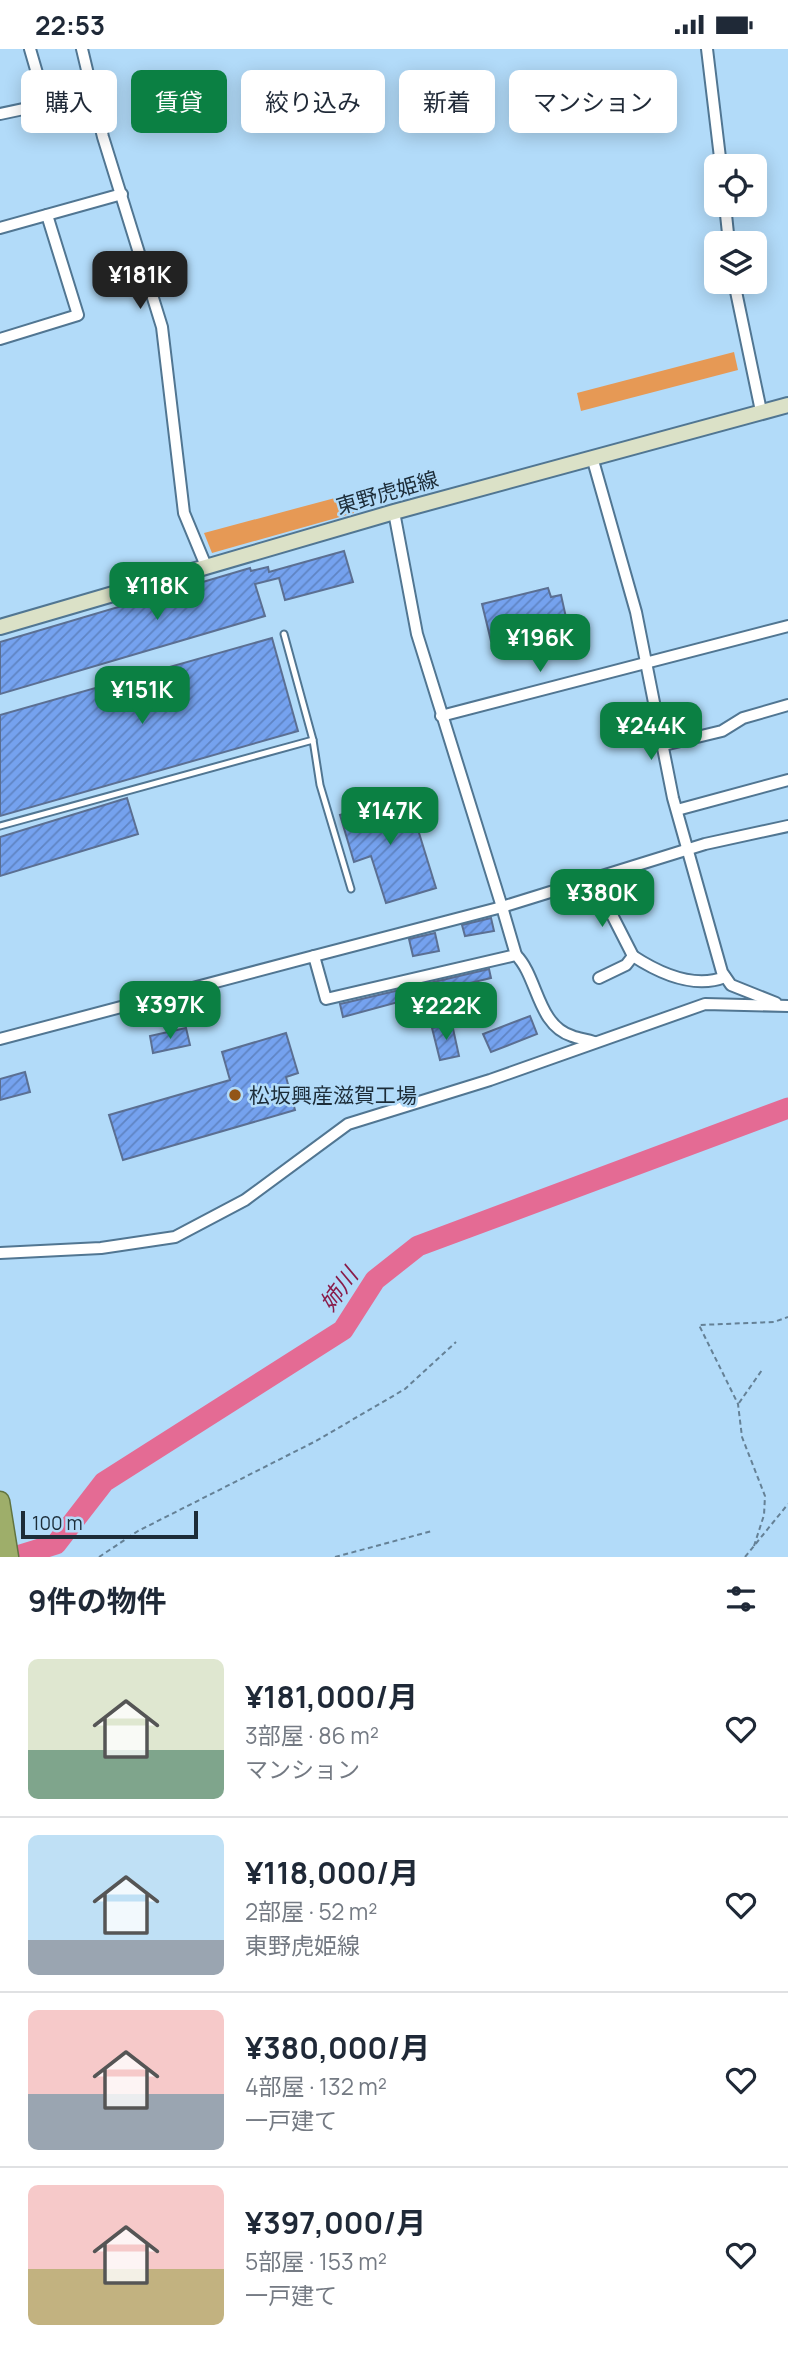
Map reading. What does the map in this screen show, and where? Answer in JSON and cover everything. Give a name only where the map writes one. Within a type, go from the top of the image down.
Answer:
[{"type":"highway","points":[[0,1501],[9,1557]]},
{"type":"main road","name":"東野虎姫線","points":[[0,627],[394,512],[788,405]]},
{"type":"street","points":[[30,49],[36,70]]},
{"type":"street","points":[[82,49],[88,70]]},
{"type":"street","points":[[707,49],[720,154]]},
{"type":"street","points":[[0,114],[21,109]]},
{"type":"street","points":[[102,133],[162,327],[184,513],[206,566]]},
{"type":"street","points":[[0,228],[122,194]]},
{"type":"street","points":[[0,339],[78,315],[47,215]]},
{"type":"street","points":[[737,294],[761,411]]},
{"type":"street","points":[[592,457],[648,663],[677,810],[690,850],[708,927],[725,977],[731,985],[748,994],[786,1006]]},
{"type":"street","points":[[394,512],[417,634],[516,955],[522,961],[541,1005],[553,1021],[570,1036],[594,1042]]},
{"type":"street","points":[[441,716],[788,626]]},
{"type":"street","points":[[664,745],[722,731],[743,719],[788,705]]},
{"type":"street","points":[[677,810],[788,780]]},
{"type":"street","points":[[0,1039],[502,907],[690,850],[788,826]]},
{"type":"street","points":[[601,878],[609,909],[633,956],[671,977],[713,982],[725,977]]},
{"type":"street","points":[[314,956],[326,999],[516,955]]},
{"type":"street","points":[[599,978],[626,965],[633,956]]},
{"type":"street","points":[[0,1253],[101,1248],[175,1237],[245,1200],[348,1124],[490,1080],[705,1004],[786,1006]]},
{"type":"lane","points":[[284,634],[313,740],[320,785],[351,889]]},
{"type":"lane","points":[[0,826],[313,740]]},
{"type":"path","points":[[754,1546],[764,1515],[765,1496],[742,1437],[738,1404],[699,1325],[774,1322],[788,1317]]},
{"type":"path","points":[[99,1557],[138,1531],[316,1441],[405,1389],[456,1342]]},
{"type":"path","points":[[738,1404],[762,1370]]},
{"type":"path","points":[[745,1557],[788,1504]]},
{"type":"path","points":[[335,1557],[432,1531]]},
{"type":"path","points":[[352,1551],[353,1557]]},
{"type":"shaded area","points":[[734,352],[738,370],[581,411],[577,393]]},
{"type":"shaded area","points":[[350,494],[354,513],[212,553],[204,533]]},
{"type":"building","points":[[344,551],[353,582],[285,600],[279,578],[255,584],[265,616],[0,694],[0,642],[250,568],[251,571],[268,567],[269,572]]},
{"type":"building","points":[[548,588],[551,597],[561,595],[567,622],[491,641],[482,604]]},
{"type":"building","points":[[272,638],[298,731],[0,816],[0,715]]},
{"type":"building","points":[[407,794],[436,888],[386,903],[371,856],[354,862],[340,815]]},
{"type":"building","points":[[127,798],[138,834],[0,876],[0,837]]},
{"type":"building","points":[[491,918],[494,931],[465,936],[462,925]]},
{"type":"building","points":[[435,933],[439,951],[413,956],[409,939]]},
{"type":"building","points":[[489,969],[491,978],[466,984],[467,988],[446,992],[446,989],[343,1017],[340,1004]]},
{"type":"building","points":[[530,1016],[537,1034],[491,1052],[483,1034]]},
{"type":"building","points":[[452,1024],[459,1056],[440,1060],[432,1028]]},
{"type":"building","points":[[186,1028],[190,1045],[153,1053],[150,1036]]},
{"type":"building","name":"松坂興産滋賀工場","points":[[286,1033],[298,1073],[286,1077],[295,1110],[123,1160],[109,1115],[230,1080],[222,1052]]},
{"type":"building","points":[[25,1072],[30,1092],[0,1100],[0,1079]]},
{"type":"waterway","name":"姉川","points":[[14,1557],[56,1544],[104,1482],[343,1330],[375,1280],[418,1246],[788,1108]]},
{"type":"place","name":"松坂興産滋賀工場","points":[[235,1095]]}]
